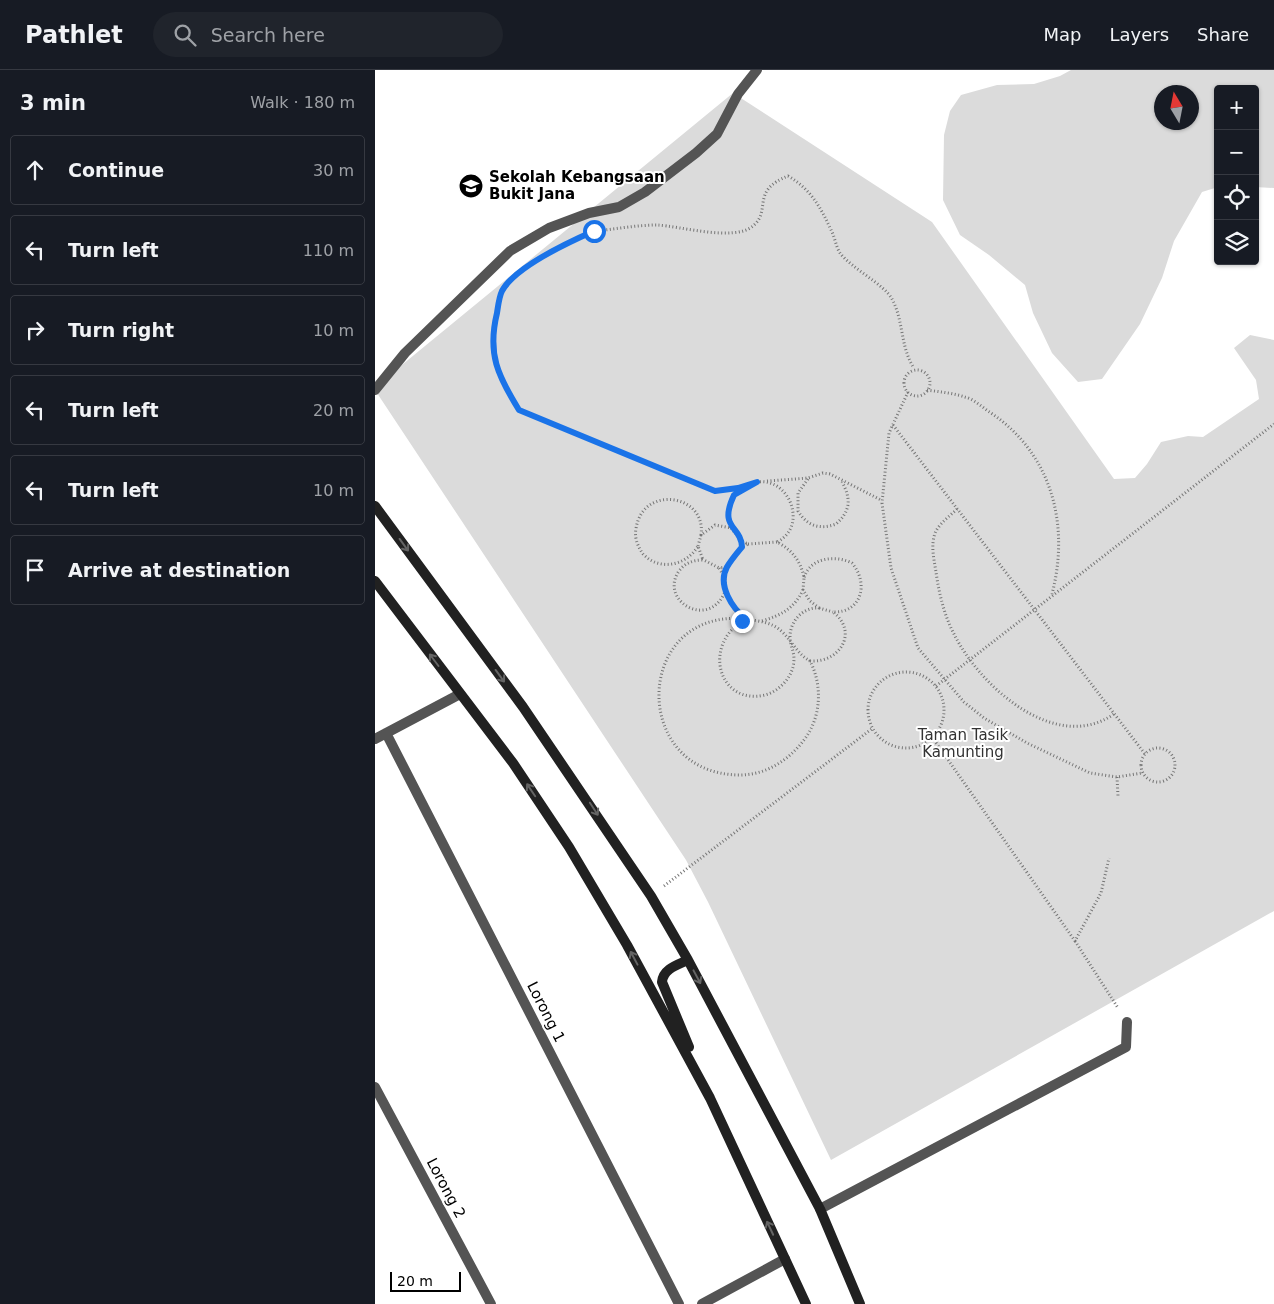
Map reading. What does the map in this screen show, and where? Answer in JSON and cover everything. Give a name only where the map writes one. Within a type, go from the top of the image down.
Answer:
[{"type":"main road","points":[[375,506],[523,707],[651,896],[688,960],[820,1209],[860,1304]]},
{"type":"main road","points":[[375,581],[513,763],[569,847],[627,945],[711,1098]]},
{"type":"main road","points":[[688,960],[668,970],[662,976],[662,982],[711,1098],[806,1304]]},
{"type":"street","points":[[375,390],[405,354],[510,251],[549,228],[589,214],[619,207],[645,192],[695,154],[717,134],[738,94],[757,70]]},
{"type":"street","points":[[375,738],[459,694]]},
{"type":"street","name":"Lorong 1","points":[[386,733],[679,1304]]},
{"type":"street","points":[[820,1209],[1126,1047],[1127,1022]]},
{"type":"street","name":"Lorong 2","points":[[375,1087],[491,1304]]},
{"type":"street","points":[[702,1304],[785,1259]]},
{"type":"path","points":[[881,500],[842,482],[830,474],[808,478],[757,482],[738,488],[715,491],[519,410],[505,388],[493,359],[493,328],[502,291],[527,266],[594,231],[658,225],[703,233],[742,232],[753,226],[761,212],[764,193],[773,182],[788,176],[803,184],[812,194],[833,233],[839,252],[891,297],[899,314],[906,356],[914,368]]},
{"type":"path","points":[[915,370],[923,372],[929,378],[927,390],[920,395],[908,392],[904,386],[905,377],[915,370]]},
{"type":"path","points":[[927,390],[966,397],[1007,424],[1041,466],[1058,513],[1058,569],[1052,594]]},
{"type":"path","points":[[908,392],[889,433],[882,503],[891,568],[918,648],[964,702],[984,718],[1027,743],[1089,773],[1117,777],[1142,773]]},
{"type":"path","points":[[936,686],[1033,608],[1274,424]]},
{"type":"path","points":[[893,425],[1145,754]]},
{"type":"path","points":[[808,478],[798,492],[798,510],[810,524],[818,527],[836,524],[848,510],[848,492],[842,482]]},
{"type":"path","points":[[746,619],[733,607],[726,589],[727,567],[742,547],[748,544],[777,542],[788,532],[793,523],[792,503],[779,487],[767,482],[757,482],[734,495],[728,515],[731,528],[740,539],[748,544]]},
{"type":"path","points":[[663,499],[674,499],[685,503],[694,510],[700,520],[701,535],[698,546],[685,560],[674,564],[652,561],[643,554],[637,543],[635,532],[637,520],[652,503],[663,499]]},
{"type":"path","points":[[957,509],[936,532],[933,556],[938,584],[949,622],[969,660],[998,692],[1045,720],[1068,725],[1089,726],[1105,720],[1114,714]]},
{"type":"path","points":[[701,535],[715,525],[731,528]]},
{"type":"path","points":[[740,539],[742,547]]},
{"type":"path","points":[[762,621],[785,613],[794,605],[803,590],[804,577],[800,563],[794,554],[777,542]]},
{"type":"path","points":[[698,546],[702,560]]},
{"type":"path","points":[[803,590],[810,601],[819,608],[833,612],[844,611],[853,606],[859,598],[862,579],[852,563],[833,557],[815,564],[804,577]]},
{"type":"path","points":[[726,589],[718,604],[701,611],[685,605],[679,599],[675,582],[678,573],[691,562],[702,560],[719,568],[727,567]]},
{"type":"path","points":[[719,568],[725,578]]},
{"type":"path","points":[[746,619],[728,634],[721,644],[719,667],[731,687],[741,693],[753,696],[765,695],[775,691],[785,683],[794,662],[791,627],[796,618],[805,611],[819,608]]},
{"type":"path","points":[[810,661],[819,687],[818,705],[814,722],[806,738],[795,752],[780,763],[764,771],[747,775],[729,775],[711,771],[695,763],[675,744],[662,721],[658,704],[658,686],[663,668],[671,652],[682,638],[696,627],[712,620],[729,617],[762,621],[781,630],[796,651],[810,661],[820,662],[830,659],[839,652],[843,642],[845,632],[841,622],[833,612]]},
{"type":"path","points":[[903,672],[915,673],[926,678],[936,686],[942,697],[944,709],[942,721],[932,737],[916,746],[904,748],[892,745],[881,738],[873,728],[869,717],[869,704],[872,692],[885,679],[903,672]]},
{"type":"path","points":[[651,896],[873,728]]},
{"type":"path","points":[[932,737],[1075,941],[1127,1022]]},
{"type":"path","points":[[1154,748],[1169,752],[1173,758],[1174,773],[1162,782],[1147,779],[1140,766],[1145,754],[1154,748]]},
{"type":"path","points":[[1117,777],[1119,796]]},
{"type":"path","points":[[1075,941],[1101,893],[1109,858]]},
{"type":"green space","points":[[1071,70],[1274,70],[1274,188],[1259,187],[1259,85],[1214,85],[1214,188],[1202,192],[1174,241],[1162,278],[1140,324],[1102,379],[1078,382],[1052,353],[1033,313],[1025,285],[989,255],[960,235],[943,200],[944,135],[950,111],[961,95],[997,85],[1034,84],[1060,76]]},
{"type":"green space","name":"Taman Tasik Kamunting","points":[[733,93],[932,222],[1114,479],[1135,478],[1147,464],[1161,442],[1188,436],[1203,437],[1259,399],[1256,380],[1234,348],[1250,335],[1274,340],[1274,911],[831,1160],[708,902],[686,860],[375,390],[375,387]]},
{"type":"place","name":"Sekolah Kebangsaan Bukit Jana","points":[[471,186]]},
{"type":"route","points":[[594,231],[527,266],[502,291],[493,328],[493,359],[505,388],[519,410],[715,491],[738,488],[757,482],[734,495],[728,515],[730,525],[740,539],[742,547],[727,567],[725,574],[726,589],[733,607],[746,619],[742,621]]}]
